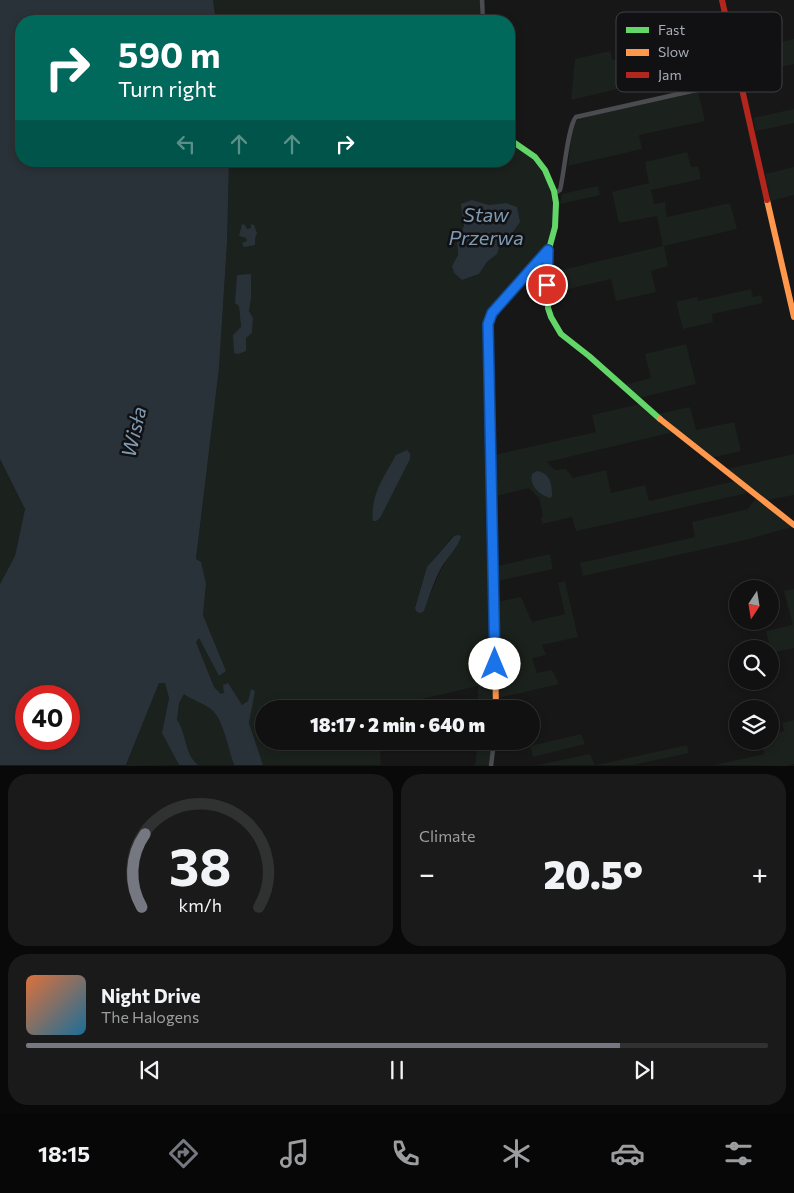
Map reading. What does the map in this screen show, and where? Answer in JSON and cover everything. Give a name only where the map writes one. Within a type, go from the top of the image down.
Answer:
[{"type":"street","points":[[482,0],[483,15]]},
{"type":"street","points":[[554,194],[560,190],[570,127],[576,118],[689,92]]},
{"type":"street","points":[[744,92],[794,317]]},
{"type":"street","points":[[496,700],[488,324],[492,313],[548,250],[553,238],[556,221],[554,194],[546,172],[538,161],[515,144]]},
{"type":"street","points":[[548,250],[548,308],[551,318],[561,334],[589,356],[654,414],[794,525]]},
{"type":"street","points":[[491,766],[493,750]]},
{"type":"shaded area","points":[[213,0],[480,0],[480,15],[215,15]]},
{"type":"shaded area","points":[[794,39],[794,64],[782,67],[782,42]]},
{"type":"shaded area","points":[[610,51],[613,60],[616,59],[616,89],[571,100],[575,59]]},
{"type":"shaded area","points":[[698,92],[705,121],[639,135],[642,149],[568,166],[573,125],[580,118]]},
{"type":"shaded area","points":[[794,109],[794,123],[756,131],[753,118]]},
{"type":"shaded area","points":[[515,147],[540,168],[546,178],[552,200],[553,224],[547,247],[491,312],[486,326],[494,700],[478,700],[478,686],[417,700],[255,700],[255,741],[249,723],[255,691],[251,689],[248,701],[242,705],[221,694],[214,687],[196,642],[199,638],[219,676],[226,671],[203,615],[206,584],[196,560],[219,368],[227,243],[229,167],[515,167]],"holes":[[[472,200],[489,205],[506,203],[513,232],[501,242],[497,254],[487,262],[479,274],[462,280],[454,273],[452,266],[458,255],[457,241]],[[251,299],[249,312],[253,318],[252,333],[246,338],[241,327],[239,306]],[[453,536],[461,540],[443,566],[424,611],[415,607],[427,567]]]},
{"type":"shaded area","points":[[687,152],[691,167],[698,166],[701,179],[651,190],[654,204],[665,202],[667,217],[730,203],[737,229],[664,246],[668,266],[651,271],[656,292],[616,301],[611,279],[548,294],[549,273],[663,246],[657,216],[619,223],[612,192],[649,183],[645,162]]},
{"type":"shaded area","points":[[794,167],[794,195],[771,201],[765,174]]},
{"type":"shaded area","points":[[598,186],[600,195],[560,204],[562,194]]},
{"type":"shaded area","points":[[751,289],[753,297],[761,295],[763,303],[712,314],[713,322],[683,329],[676,302],[697,297],[698,301]]},
{"type":"shaded area","points":[[686,344],[696,384],[639,398],[624,385],[651,378],[645,354]]},
{"type":"shaded area","points":[[640,404],[674,432],[547,462],[555,470],[566,469],[573,478],[606,470],[611,493],[645,485],[649,501],[735,481],[748,493],[576,531],[572,517],[542,524],[541,517],[543,516],[539,498],[529,488],[496,496],[494,455],[596,432],[592,415]]},
{"type":"shaded area","points":[[690,407],[696,430],[734,422],[741,451],[710,458],[658,414]]},
{"type":"shaded area","points":[[794,454],[794,495],[768,500],[727,469]]},
{"type":"shaded area","points":[[0,459],[25,509],[15,556],[0,584]]},
{"type":"shaded area","points":[[756,498],[793,527],[741,541],[583,576],[580,563],[695,537],[692,522],[748,509]]},
{"type":"shaded area","points":[[550,554],[553,569],[497,581],[497,566]]},
{"type":"shaded area","points":[[565,581],[578,637],[542,645],[546,655],[532,658],[537,673],[552,670],[559,684],[499,698],[497,602],[521,597],[532,622],[565,614],[558,583]]},
{"type":"shaded area","points":[[794,589],[794,648],[779,651],[779,640],[768,640],[766,631],[779,630],[779,628],[793,625],[784,591]]},
{"type":"shaded area","points":[[159,683],[165,683],[169,698],[162,733],[179,765],[126,766]]},
{"type":"shaded area","points":[[184,694],[216,714],[234,765],[198,765],[193,760],[177,720],[179,702]]},
{"type":"shaded area","points":[[794,720],[794,764],[787,766],[715,765],[764,754],[763,750],[779,750],[779,732],[784,731],[782,723]]},
{"type":"shaded area","points":[[581,734],[585,744],[533,757],[531,750],[540,750],[540,744]]},
{"type":"shaded area","points":[[687,745],[689,753],[633,765],[597,765]]},
{"type":"shaded area","points":[[258,750],[384,750],[380,751],[381,765],[263,765]]},
{"type":"shaded area","points":[[477,750],[491,750],[489,765],[475,766]]},
{"type":"shaded area","points":[[590,754],[595,765],[538,765]]},
{"type":"water","name":"Wisła","points":[[0,0],[213,0],[215,15],[15,15],[15,167],[229,167],[227,243],[219,368],[196,559],[201,562],[206,584],[203,615],[226,671],[219,676],[199,638],[196,642],[214,687],[221,694],[224,693],[223,685],[228,683],[242,705],[248,701],[251,689],[255,691],[249,723],[255,741],[255,750],[258,750],[263,765],[234,765],[216,714],[184,694],[179,703],[177,720],[183,731],[190,755],[198,765],[179,765],[162,733],[169,698],[165,683],[159,683],[126,765],[0,765],[0,584],[15,556],[25,509],[0,459]]},
{"type":"water","name":"Staw Przerwa","points":[[472,200],[489,205],[506,203],[517,207],[520,222],[513,232],[501,242],[497,254],[487,262],[479,274],[462,280],[454,273],[452,266],[458,255],[457,241],[464,226],[461,204]]},
{"type":"water","points":[[242,224],[247,229],[251,228],[251,224],[254,225],[257,233],[255,245],[244,247],[242,243],[247,241],[246,238],[239,236]]},
{"type":"water","points":[[251,274],[249,311],[253,318],[252,333],[246,338],[246,351],[238,354],[234,353],[233,335],[241,327],[239,306],[235,303],[237,275]]},
{"type":"water","points":[[407,450],[410,454],[410,459],[380,518],[373,521],[374,503],[379,487],[396,455]]},
{"type":"water","points":[[537,471],[545,474],[551,483],[552,496],[550,498],[539,492],[532,482],[532,474]]},
{"type":"water","points":[[459,535],[461,537],[460,541],[440,570],[424,611],[421,613],[417,612],[415,608],[427,567],[454,536]]},
{"type":"traffic: fast","points":[[489,324],[492,313],[549,249],[555,227],[556,203],[554,191],[545,170],[535,157],[515,143]]},
{"type":"traffic: fast","points":[[549,249],[548,308],[561,334],[589,356],[660,419]]},
{"type":"traffic: slow","points":[[767,200],[794,317]]},
{"type":"traffic: slow","points":[[489,324],[496,700]]},
{"type":"traffic: slow","points":[[660,419],[794,525]]},
{"type":"traffic: jam","points":[[722,0],[725,12]]},
{"type":"traffic: jam","points":[[743,92],[767,200]]},
{"type":"route","points":[[495,664],[488,324],[492,313],[548,250],[547,285]]}]
